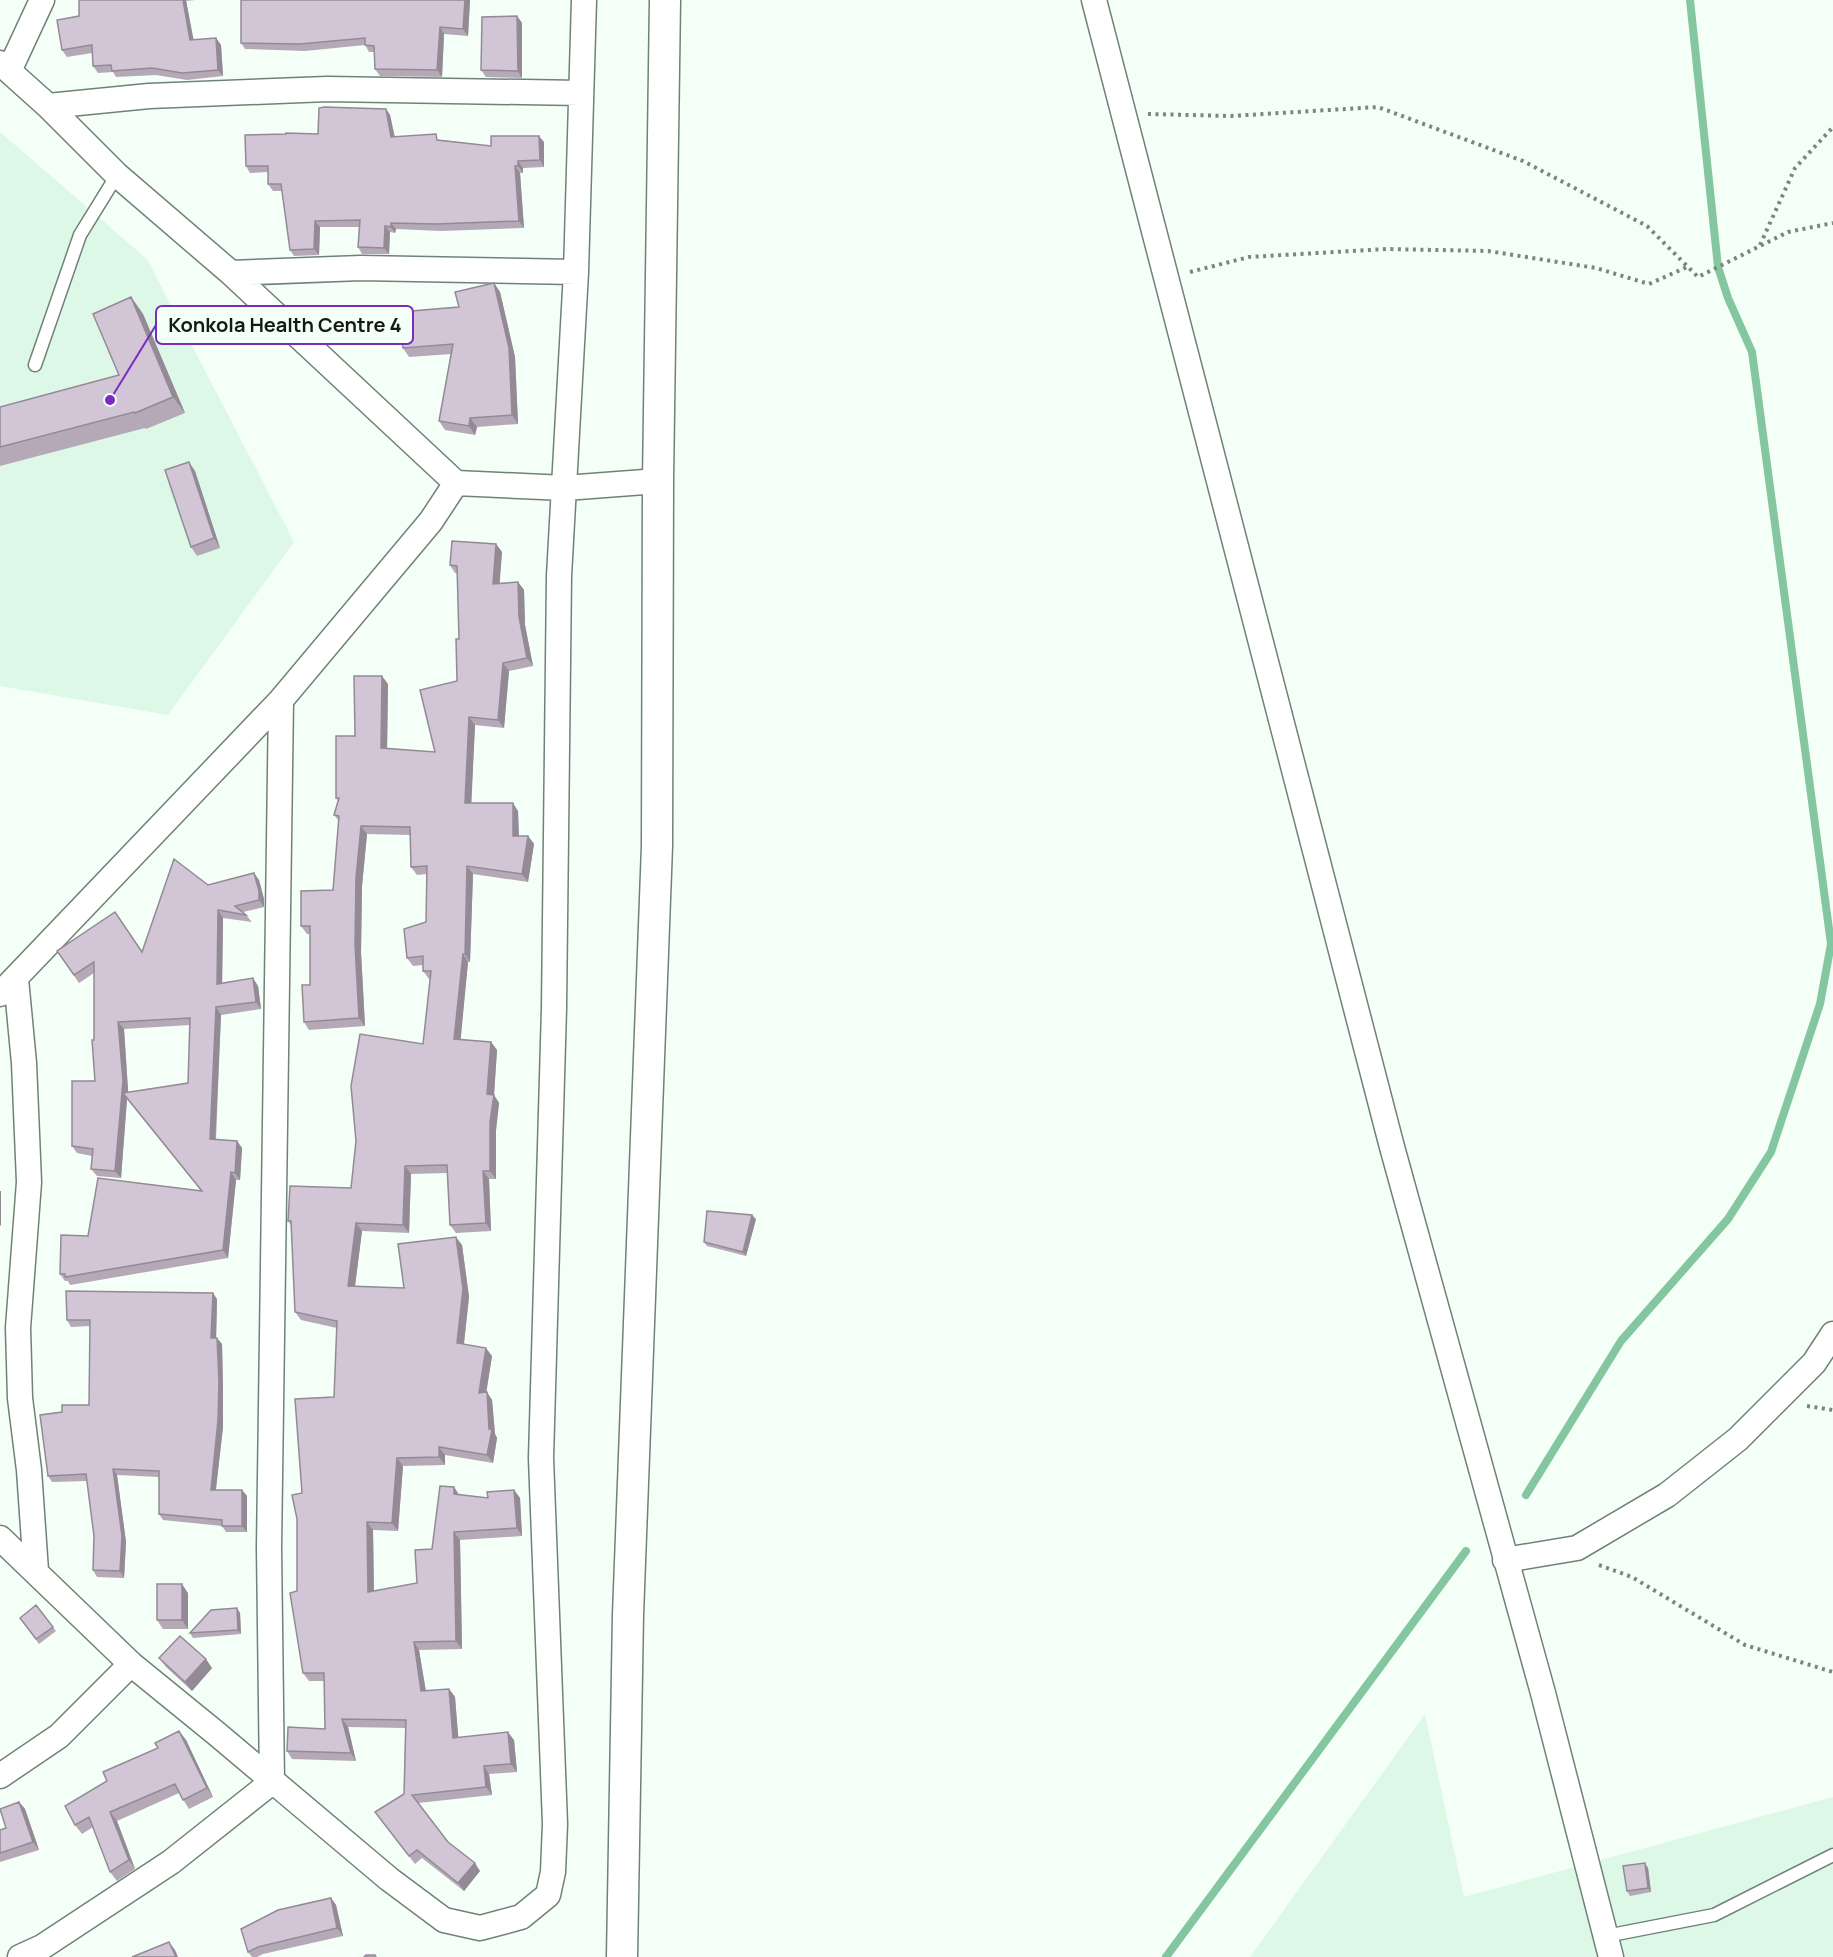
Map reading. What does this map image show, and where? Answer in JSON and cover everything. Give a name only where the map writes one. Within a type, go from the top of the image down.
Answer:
[{"type":"street","points":[[42,0],[5,67],[117,175],[231,273],[456,483],[565,488],[658,481]]},
{"type":"street","points":[[0,1538],[131,1664],[389,1879],[444,1920],[480,1928],[521,1917],[548,1895],[553,1872],[555,1824],[541,1458],[554,1008],[559,576],[576,272],[584,0]]},
{"type":"street","points":[[622,1957],[628,1615],[657,846],[658,481],[664,0]]},
{"type":"street","points":[[1094,0],[1392,1147],[1543,1693],[1609,1946]]},
{"type":"street","points":[[48,106],[149,96],[327,89],[581,93]]},
{"type":"street","points":[[231,273],[361,268],[576,272]]},
{"type":"street","points":[[36,1571],[20,1398],[18,1328],[29,1182],[24,1063],[8,987],[281,700],[431,521],[456,483]]},
{"type":"street","points":[[272,1782],[269,1548],[281,700]]},
{"type":"street","points":[[1505,1560],[1577,1548],[1667,1495],[1730,1446],[1814,1363],[1833,1334]]},
{"type":"street","points":[[0,1776],[59,1736],[131,1664]]},
{"type":"street","points":[[36,1954],[171,1862],[272,1782]]},
{"type":"lane","points":[[35,365],[80,235],[117,175]]},
{"type":"lane","points":[[1609,1946],[1714,1915],[1833,1855]]},
{"type":"path","points":[[1123,113],[1231,116],[1378,107],[1533,166],[1647,226],[1698,277],[1788,232],[1833,223]]},
{"type":"path","points":[[1760,246],[1794,168],[1833,127]]},
{"type":"path","points":[[1166,278],[1248,257],[1386,249],[1488,251],[1596,268],[1650,284],[1687,267]]},
{"type":"path","points":[[1561,1550],[1632,1577],[1745,1645],[1833,1672]]},
{"type":"shaded area","points":[[0,132],[147,259],[294,542],[168,715],[0,686]]},
{"type":"shaded area","points":[[1425,1714],[1464,1897],[1833,1797],[1833,1957],[1250,1957]]},
{"type":"building","points":[[79,0],[183,0],[190,40],[216,38],[218,70],[182,73],[152,68],[112,71],[111,65],[93,66],[92,45],[62,50],[57,20],[79,16]]},
{"type":"building","points":[[241,0],[465,0],[463,29],[440,27],[437,70],[375,69],[374,46],[365,45],[365,38],[300,44],[241,43]]},
{"type":"building","points":[[517,16],[518,71],[481,70],[482,17]]},
{"type":"building","points":[[319,108],[386,109],[391,137],[436,134],[437,140],[491,146],[491,136],[539,136],[540,160],[518,161],[518,166],[515,166],[519,221],[391,223],[391,227],[385,226],[384,248],[358,247],[360,220],[315,221],[314,249],[290,250],[281,184],[268,184],[268,166],[246,166],[245,135],[318,134]]},
{"type":"building","points":[[494,283],[509,348],[512,415],[470,418],[469,426],[439,421],[453,344],[403,348],[399,312],[459,307],[455,292]]},
{"type":"building","points":[[131,297],[173,397],[135,413],[0,447],[0,407],[119,375],[93,314]]},
{"type":"building","points":[[189,462],[214,538],[191,547],[165,470]]},
{"type":"building","points":[[452,541],[496,544],[493,584],[518,582],[519,617],[527,658],[503,663],[498,720],[469,717],[465,803],[513,803],[513,836],[528,836],[522,874],[467,866],[465,954],[463,954],[454,1039],[491,1042],[487,1094],[494,1095],[490,1122],[490,1171],[483,1171],[486,1223],[450,1225],[447,1165],[405,1166],[403,1225],[356,1223],[348,1286],[404,1288],[398,1244],[456,1237],[463,1289],[457,1343],[486,1348],[479,1393],[487,1392],[489,1429],[492,1430],[487,1455],[439,1447],[439,1457],[397,1458],[392,1523],[367,1522],[368,1592],[417,1583],[415,1550],[432,1549],[440,1486],[454,1487],[454,1494],[488,1498],[487,1492],[514,1490],[517,1528],[454,1532],[456,1641],[414,1642],[421,1691],[449,1689],[453,1738],[508,1732],[511,1764],[484,1766],[486,1787],[412,1795],[448,1842],[475,1863],[458,1883],[417,1850],[409,1856],[375,1812],[404,1794],[406,1720],[342,1719],[351,1753],[287,1751],[288,1727],[325,1729],[324,1673],[303,1673],[290,1593],[297,1591],[297,1519],[292,1495],[302,1493],[295,1399],[334,1397],[337,1321],[295,1312],[291,1221],[288,1221],[290,1186],[351,1188],[356,1141],[351,1086],[360,1034],[423,1044],[431,971],[423,971],[423,956],[407,958],[404,929],[426,922],[427,866],[411,867],[410,827],[361,826],[356,878],[355,944],[359,1018],[304,1022],[302,985],[310,985],[310,926],[301,926],[301,891],[333,890],[339,816],[334,815],[339,798],[336,798],[336,736],[355,736],[354,676],[382,676],[381,748],[435,752],[420,690],[457,681],[456,639],[459,639],[457,566],[450,565]]},
{"type":"building","points":[[174,859],[208,885],[254,873],[259,891],[259,900],[235,906],[246,915],[218,910],[217,984],[253,978],[256,1002],[216,1007],[210,1139],[237,1141],[235,1173],[231,1172],[223,1250],[65,1277],[65,1274],[60,1274],[61,1235],[88,1236],[98,1178],[202,1191],[123,1093],[188,1083],[190,1018],[118,1022],[123,1081],[115,1171],[91,1169],[93,1149],[72,1146],[72,1081],[95,1081],[92,1040],[94,1040],[94,962],[74,975],[57,951],[115,912],[142,952]]},
{"type":"building","points":[[707,1211],[752,1215],[743,1252],[704,1242]]},
{"type":"building","points":[[66,1291],[213,1293],[211,1338],[217,1338],[219,1381],[218,1420],[211,1490],[242,1490],[242,1526],[222,1526],[222,1520],[159,1514],[159,1471],[113,1469],[122,1536],[120,1571],[93,1570],[94,1536],[86,1474],[48,1476],[40,1415],[62,1412],[62,1405],[89,1405],[90,1320],[67,1320]]},
{"type":"building","points":[[157,1584],[182,1584],[182,1620],[157,1620]]},
{"type":"building","points":[[36,1605],[53,1627],[36,1639],[20,1618]]},
{"type":"building","points":[[237,1608],[238,1630],[190,1633],[211,1610]]},
{"type":"building","points":[[180,1636],[206,1659],[185,1682],[159,1658]]},
{"type":"building","points":[[179,1731],[207,1788],[183,1800],[175,1784],[110,1812],[129,1860],[110,1872],[89,1817],[75,1825],[65,1806],[107,1781],[103,1772],[158,1748],[155,1743]]},
{"type":"building","points":[[19,1802],[33,1842],[0,1853],[0,1830],[6,1828],[0,1809]]},
{"type":"building","points":[[1645,1863],[1648,1888],[1627,1891],[1623,1866]]},
{"type":"building","points":[[331,1898],[337,1928],[258,1947],[248,1952],[241,1929],[278,1910]]},
{"type":"building","points":[[169,1942],[176,1957],[132,1957]]},
{"type":"waterway","points":[[1526,1495],[1621,1341],[1728,1219],[1771,1152],[1820,1004],[1831,944],[1752,352],[1728,298],[1718,267],[1690,0]]},
{"type":"waterway","points":[[1166,1957],[1466,1551]]},
{"type":"place","name":"Konkola Health Centre 4","points":[[110,400]]}]
